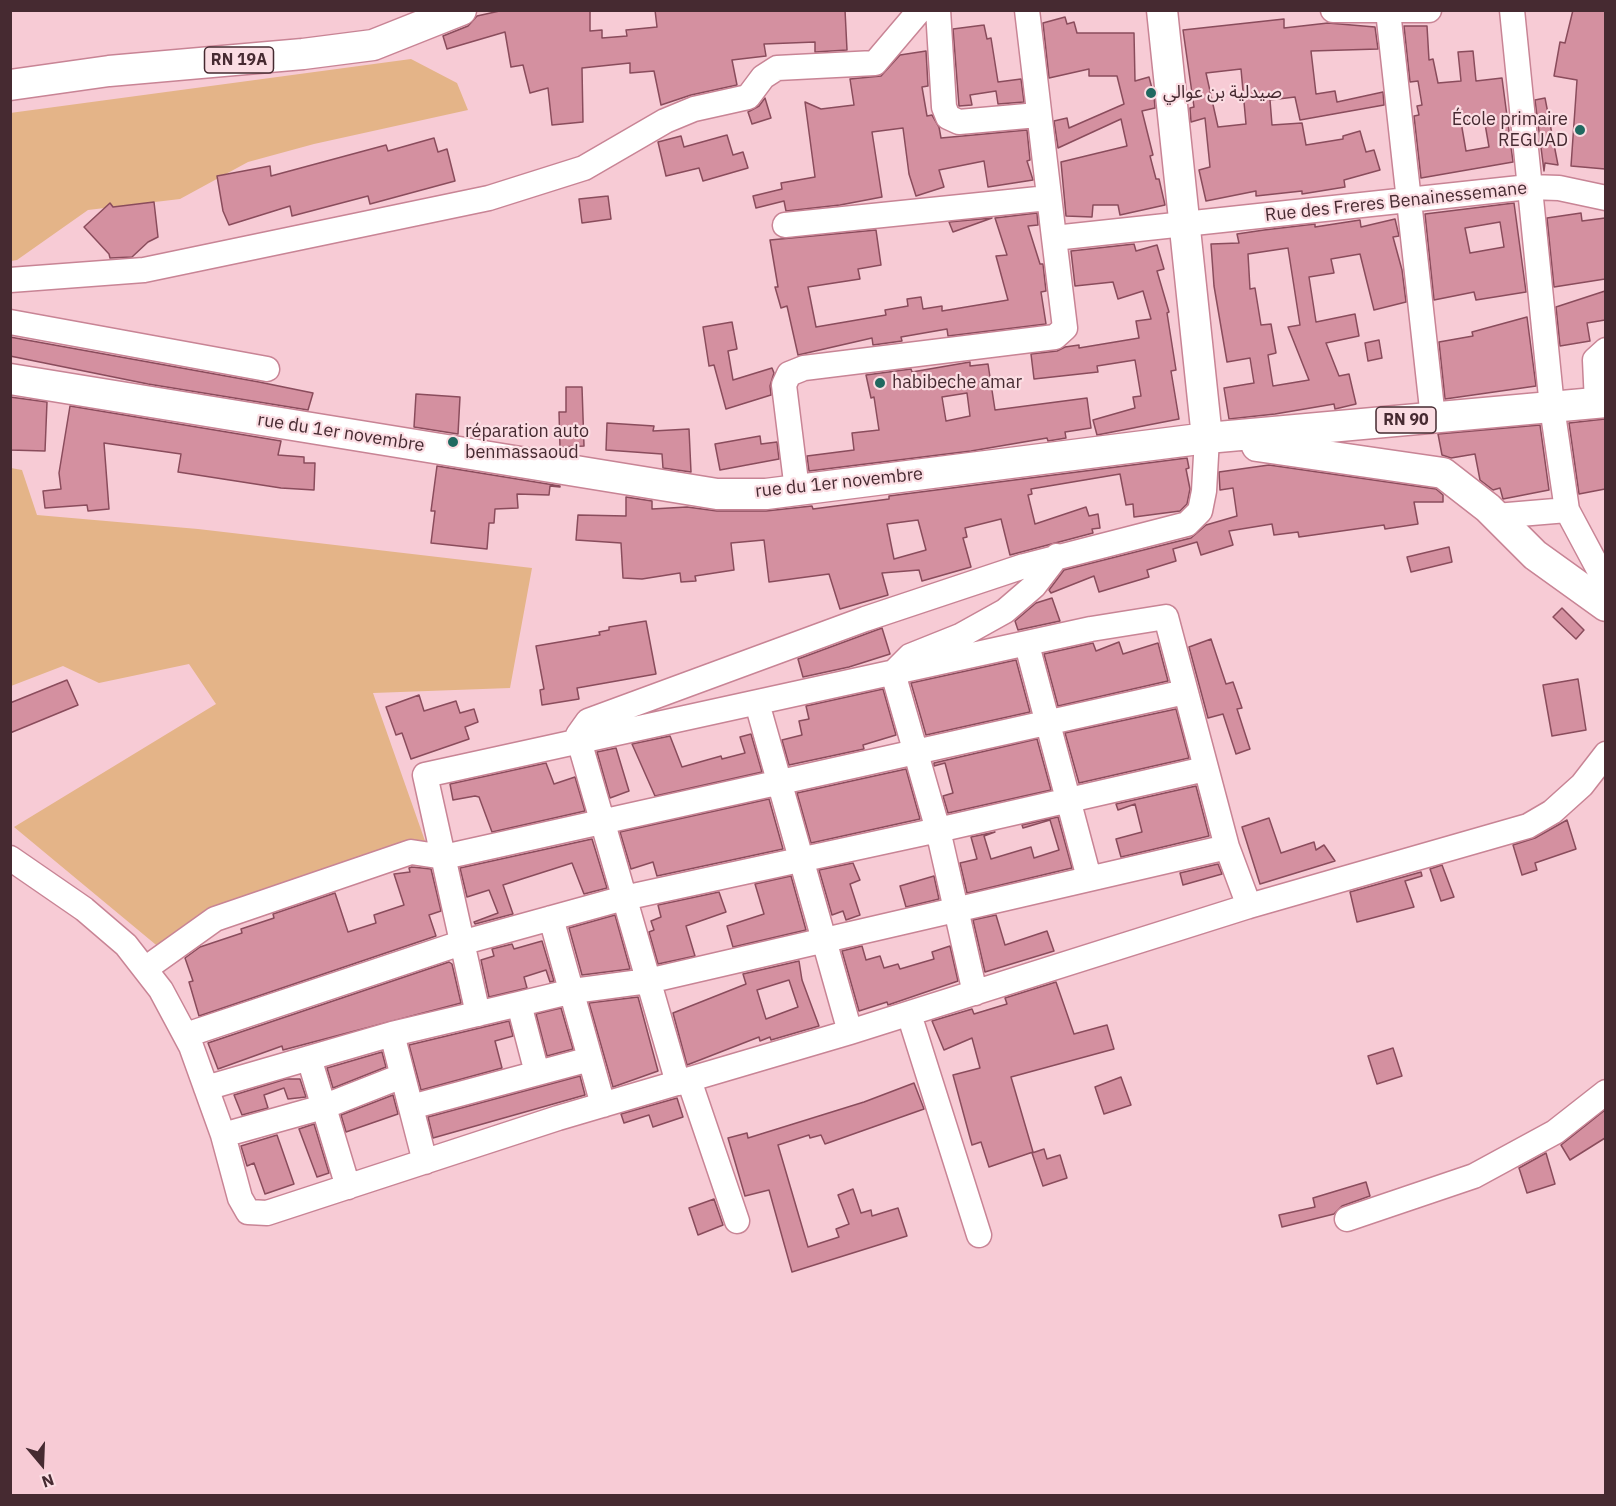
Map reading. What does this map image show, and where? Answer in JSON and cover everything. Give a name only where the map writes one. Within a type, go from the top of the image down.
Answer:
[{"type":"main road","name":"RN 19A","points":[[10,67],[342,33],[392,23],[423,10]]},
{"type":"main road","name":"RN 19A","points":[[10,85],[109,71],[303,54],[373,45],[461,10]]},
{"type":"main road","points":[[1162,10],[1207,438],[1443,473],[1496,516],[1535,555],[1605,606]]},
{"type":"main road","name":"rue du 1er novembre","points":[[10,379],[717,494],[766,494],[1207,438]]},
{"type":"main road","name":"RN 90","points":[[1207,438],[1601,403]]},
{"type":"street","points":[[10,280],[144,270],[489,198],[584,168],[665,122],[694,109],[748,97],[763,76],[777,68],[875,63],[920,10]]},
{"type":"street","points":[[938,10],[944,107],[948,117],[959,122],[1038,115]]},
{"type":"street","points":[[797,490],[784,385],[789,374],[804,368],[1055,337],[1065,328],[1027,10]]},
{"type":"street","points":[[1334,10],[1430,10]]},
{"type":"street","points":[[1512,10],[1552,407],[1567,510],[1605,584]]},
{"type":"street","points":[[1388,11],[1433,418]]},
{"type":"street","name":"Rue des Freres Benainessemane","points":[[1054,238],[1409,202],[1529,187],[1559,188],[1605,198]]},
{"type":"street","points":[[785,225],[1048,198]]},
{"type":"street","points":[[10,322],[267,369]]},
{"type":"street","points":[[1601,403],[1595,360],[1603,350]]},
{"type":"street","points":[[737,1221],[683,1081],[648,981],[578,735],[588,721],[865,619],[1056,556],[1187,524],[1200,511],[1204,490],[1207,438]]},
{"type":"street","points":[[1496,516],[1567,510]]},
{"type":"street","points":[[893,673],[910,656],[960,636],[1005,611],[1034,586],[1056,556]]},
{"type":"street","points":[[478,1014],[425,775],[1091,630],[1166,617],[1227,846],[1249,906]]},
{"type":"street","points":[[1027,645],[1089,878]]},
{"type":"street","points":[[893,673],[938,830],[975,993]]},
{"type":"street","points":[[145,969],[215,919],[411,852],[444,858],[1047,721],[1185,692]]},
{"type":"street","points":[[757,704],[850,1032]]},
{"type":"street","points":[[10,858],[84,909],[126,945],[161,990],[186,1035],[223,1135],[240,1198],[248,1212],[267,1213],[603,1105],[909,1014],[1249,906],[1528,826],[1552,812],[1582,785],[1605,754]]},
{"type":"street","points":[[186,1035],[461,943],[624,898],[1205,769]]},
{"type":"street","points":[[206,1088],[392,1034],[573,992],[648,981],[1227,846]]},
{"type":"street","points":[[551,918],[603,1105]]},
{"type":"street","points":[[519,1004],[537,1073]]},
{"type":"street","points":[[909,1014],[979,1235]]},
{"type":"street","points":[[392,1034],[425,1161]]},
{"type":"street","points":[[309,1058],[348,1187]]},
{"type":"street","points":[[411,1107],[590,1059]]},
{"type":"street","points":[[223,1135],[323,1107],[402,1076]]},
{"type":"street","points":[[1347,1219],[1474,1176],[1555,1132],[1605,1092]]},
{"type":"shaded area","points":[[411,59],[457,83],[468,110],[314,144],[248,162],[180,199],[88,210],[17,260],[11,261],[10,113]]},
{"type":"shaded area","points":[[11,468],[22,470],[37,515],[198,529],[532,568],[510,688],[373,693],[431,858],[161,949],[14,827],[216,704],[189,664],[99,683],[63,666],[11,686]]},
{"type":"building","points":[[504,10],[590,10],[590,31],[602,30],[602,38],[627,36],[626,30],[657,27],[655,10],[845,10],[847,50],[815,52],[815,42],[764,44],[766,56],[732,60],[737,85],[691,95],[661,105],[654,71],[630,73],[630,63],[582,68],[583,122],[552,125],[548,88],[530,93],[523,65],[511,67],[505,32],[447,49],[443,36],[468,26],[477,16]]},
{"type":"building","points":[[1573,10],[1605,10],[1605,169],[1571,166],[1577,80],[1554,76],[1560,42],[1565,43]]},
{"type":"building","points":[[1065,17],[1067,24],[1074,22],[1077,33],[1134,33],[1135,81],[1149,77],[1154,96],[1155,108],[1142,111],[1153,155],[1150,156],[1156,179],[1159,179],[1165,205],[1120,215],[1118,205],[1093,205],[1092,217],[1066,216],[1061,162],[1127,146],[1121,119],[1058,148],[1054,121],[1067,118],[1069,128],[1124,104],[1117,76],[1089,76],[1089,69],[1049,78],[1043,23]]},
{"type":"building","points":[[1284,19],[1284,28],[1328,23],[1375,27],[1378,49],[1311,51],[1316,94],[1335,91],[1337,102],[1383,92],[1384,105],[1300,120],[1295,97],[1270,100],[1272,125],[1302,123],[1306,145],[1343,139],[1343,136],[1360,131],[1366,152],[1374,150],[1380,170],[1344,180],[1345,187],[1302,194],[1302,191],[1256,196],[1256,191],[1206,201],[1199,170],[1210,167],[1205,118],[1191,122],[1190,108],[1194,107],[1183,30]],"holes":[[[1241,69],[1246,124],[1218,127],[1206,73]]]},
{"type":"building","points":[[984,25],[987,39],[991,38],[998,82],[1021,79],[1024,102],[998,104],[996,91],[970,95],[972,105],[959,106],[953,29]]},
{"type":"building","points":[[1404,26],[1427,26],[1429,60],[1433,59],[1438,83],[1461,81],[1458,52],[1473,51],[1476,81],[1502,78],[1513,162],[1421,178],[1414,116],[1419,115],[1417,106],[1422,105],[1418,81],[1410,82]],"holes":[[[1484,118],[1489,147],[1466,151],[1461,122]]]},
{"type":"building","points":[[926,51],[928,86],[922,87],[927,116],[932,115],[939,127],[941,138],[1027,130],[1030,160],[1027,161],[1033,180],[988,187],[984,161],[939,170],[944,187],[916,196],[909,174],[903,128],[872,132],[882,197],[840,205],[786,211],[784,201],[756,208],[753,196],[782,189],[781,183],[815,177],[805,102],[821,109],[854,105],[850,79],[881,76],[900,55]]},
{"type":"building","points":[[765,98],[771,118],[752,124],[748,112],[759,106]]},
{"type":"building","points":[[1545,98],[1558,165],[1545,163],[1544,171],[1535,100]]},
{"type":"building","points":[[727,135],[733,155],[743,152],[748,168],[703,181],[699,168],[666,176],[658,142],[681,136],[684,147]]},
{"type":"building","points":[[434,138],[438,152],[447,149],[455,181],[370,204],[368,196],[292,216],[290,206],[229,225],[223,211],[217,176],[270,166],[271,176],[386,145],[388,151]]},
{"type":"building","points":[[608,196],[611,219],[582,223],[579,199]]},
{"type":"building","points":[[154,202],[158,237],[148,242],[132,257],[110,258],[109,254],[84,227],[110,203],[113,207]]},
{"type":"building","points":[[1514,203],[1526,292],[1476,300],[1474,292],[1434,300],[1425,214]],"holes":[[[1500,222],[1504,247],[1470,253],[1465,228]]]},
{"type":"building","points":[[1037,213],[1038,225],[1028,226],[1040,264],[1043,264],[1046,291],[1041,292],[1046,324],[948,336],[947,329],[901,337],[902,341],[873,345],[872,338],[798,355],[787,306],[781,308],[775,287],[778,287],[770,240],[876,230],[881,265],[858,269],[860,279],[808,287],[816,327],[886,315],[885,310],[908,306],[907,299],[921,297],[923,309],[942,306],[942,311],[1008,300],[996,256],[1007,255],[995,218]]},
{"type":"building","points":[[1581,213],[1582,221],[1605,218],[1605,279],[1554,287],[1547,218]]},
{"type":"building","points":[[992,218],[953,232],[949,222]]},
{"type":"building","points":[[1395,219],[1399,236],[1393,237],[1402,270],[1406,302],[1374,310],[1360,254],[1331,259],[1334,273],[1309,277],[1316,322],[1355,314],[1359,336],[1326,343],[1339,376],[1349,374],[1356,404],[1335,409],[1334,404],[1229,419],[1224,388],[1254,383],[1250,358],[1227,362],[1214,286],[1211,244],[1239,243],[1237,234],[1315,224],[1315,227],[1360,220],[1361,227]],"holes":[[[1288,248],[1300,325],[1288,327],[1309,380],[1273,386],[1268,355],[1276,353],[1271,324],[1261,325],[1255,288],[1250,289],[1248,254]]]},
{"type":"building","points":[[1134,244],[1136,251],[1157,245],[1164,269],[1157,271],[1169,312],[1167,313],[1176,370],[1171,371],[1179,419],[1097,435],[1093,420],[1135,408],[1133,397],[1141,396],[1135,360],[1097,366],[1098,372],[1034,379],[1031,354],[1057,351],[1065,347],[1079,345],[1079,348],[1139,338],[1136,321],[1151,319],[1143,291],[1118,299],[1113,282],[1075,286],[1071,251]]},
{"type":"building","points":[[1605,291],[1605,320],[1587,323],[1590,341],[1560,346],[1556,307]]},
{"type":"building","points":[[1527,317],[1536,386],[1445,399],[1439,342],[1473,336],[1472,332]]},
{"type":"building","points":[[732,322],[737,349],[728,351],[733,380],[772,368],[774,373],[770,386],[771,395],[726,409],[714,365],[709,366],[703,327]]},
{"type":"building","points":[[10,337],[313,393],[308,410],[148,384],[10,356]]},
{"type":"building","points":[[1379,340],[1382,358],[1368,361],[1365,343]]},
{"type":"building","points":[[970,362],[970,366],[988,364],[995,410],[1087,398],[1091,428],[1065,432],[1066,438],[1048,441],[1047,438],[971,451],[809,471],[807,456],[854,450],[852,433],[879,430],[874,397],[871,398],[866,375],[911,369],[912,372]],"holes":[[[967,393],[970,416],[946,421],[942,397]]]},
{"type":"building","points":[[566,387],[582,387],[584,446],[560,447],[559,412],[566,412]]},
{"type":"building","points":[[416,394],[460,397],[458,434],[414,427]]},
{"type":"building","points":[[10,397],[47,402],[45,451],[10,450]]},
{"type":"building","points":[[70,406],[281,441],[278,455],[304,457],[304,463],[315,463],[314,490],[281,488],[178,472],[181,454],[104,443],[109,509],[88,511],[87,505],[45,508],[43,491],[61,489],[59,473]]},
{"type":"building","points":[[1605,419],[1605,489],[1579,494],[1569,423]]},
{"type":"building","points":[[607,423],[654,426],[653,431],[689,429],[691,472],[663,468],[662,454],[606,450]]},
{"type":"building","points":[[1540,425],[1549,490],[1503,499],[1500,488],[1493,490],[1480,480],[1475,454],[1451,458],[1442,455],[1438,434]]},
{"type":"building","points":[[760,436],[761,444],[777,442],[779,459],[720,470],[715,444]]},
{"type":"building","points":[[1187,458],[1189,468],[1186,469],[1190,489],[1187,504],[1180,511],[1134,517],[1133,504],[1126,505],[1120,474],[1031,489],[1032,494],[1028,495],[1035,524],[1086,507],[1089,516],[1098,514],[1100,528],[1092,529],[1093,533],[1010,555],[1001,519],[965,528],[967,537],[963,538],[971,567],[922,581],[919,570],[882,573],[888,595],[840,609],[829,574],[769,582],[764,540],[731,543],[734,570],[695,576],[696,581],[681,582],[680,573],[642,579],[623,578],[621,543],[576,540],[578,515],[626,516],[626,497],[652,501],[652,509],[687,507],[717,511],[766,511],[812,506],[813,509],[889,499],[889,496]],"holes":[[[918,520],[926,550],[894,559],[887,524]]]},
{"type":"building","points":[[1269,465],[1436,489],[1443,495],[1443,502],[1414,502],[1418,524],[1385,529],[1384,525],[1299,537],[1298,532],[1274,535],[1272,524],[1229,531],[1233,545],[1201,555],[1197,542],[1173,549],[1176,561],[1147,570],[1149,577],[1099,592],[1094,576],[1051,593],[1049,590],[1064,570],[1191,538],[1206,525],[1237,516],[1233,488],[1220,490],[1219,472]]},
{"type":"building","points":[[437,466],[560,487],[550,486],[549,495],[517,494],[518,508],[495,509],[494,523],[489,523],[487,549],[431,543],[435,511],[431,511]]},
{"type":"building","points":[[1449,547],[1452,562],[1411,572],[1407,557]]},
{"type":"building","points":[[1052,598],[1060,621],[1018,630],[1015,621],[1036,603]]},
{"type":"building","points":[[1562,608],[1584,630],[1576,639],[1553,617]]},
{"type":"building","points":[[646,621],[656,674],[577,688],[579,699],[542,705],[540,690],[544,689],[536,646],[600,635],[599,632],[609,630],[609,627]]},
{"type":"building","points":[[882,628],[890,654],[849,667],[803,677],[798,659]]},
{"type":"building","points":[[1211,639],[1226,684],[1233,682],[1242,708],[1237,709],[1250,749],[1236,754],[1223,714],[1208,718],[1189,647]]},
{"type":"building","points":[[1119,642],[1123,654],[1158,643],[1168,681],[1058,706],[1044,654],[1093,643],[1096,651]]},
{"type":"building","points":[[1016,660],[1030,712],[926,735],[911,683]]},
{"type":"building","points":[[1578,679],[1586,730],[1552,736],[1543,685]]},
{"type":"building","points":[[67,680],[78,705],[10,733],[10,703]]},
{"type":"building","points":[[883,689],[896,735],[863,745],[864,749],[789,765],[782,740],[802,735],[799,721],[809,719],[806,706]]},
{"type":"building","points":[[419,695],[424,711],[456,701],[460,713],[474,709],[478,722],[465,727],[469,739],[411,759],[402,733],[396,735],[386,707]]},
{"type":"building","points":[[1176,709],[1189,758],[1079,783],[1065,733]]},
{"type":"building","points":[[751,734],[762,772],[655,796],[632,744],[670,736],[682,767],[721,756],[722,759],[745,753],[740,737]]},
{"type":"building","points":[[1037,739],[1051,790],[948,813],[943,796],[953,793],[945,763],[934,766],[934,763]]},
{"type":"building","points":[[616,748],[629,791],[610,798],[597,752]]},
{"type":"building","points":[[546,763],[554,784],[575,777],[585,811],[492,832],[479,797],[453,800],[450,784]]},
{"type":"building","points":[[906,769],[920,819],[811,843],[797,793]]},
{"type":"building","points":[[1196,786],[1209,836],[1121,857],[1116,839],[1142,832],[1135,804],[1118,810],[1116,804]]},
{"type":"building","points":[[769,799],[783,849],[657,876],[653,862],[631,869],[620,832]]},
{"type":"building","points":[[1058,817],[1072,868],[967,893],[960,863],[977,859],[971,837],[995,832],[984,836],[991,859],[1031,847],[1034,858],[1059,850],[1050,820],[1023,828],[1022,825]]},
{"type":"building","points":[[1269,818],[1281,853],[1314,842],[1316,850],[1324,845],[1335,861],[1260,884],[1242,827]]},
{"type":"building","points":[[1567,820],[1576,849],[1535,863],[1537,870],[1522,875],[1513,845],[1535,838]]},
{"type":"building","points":[[592,839],[607,888],[584,894],[572,863],[503,885],[513,914],[475,924],[474,922],[498,913],[489,890],[467,897],[460,868]]},
{"type":"building","points":[[853,863],[860,880],[850,884],[860,915],[846,920],[843,911],[832,915],[819,870]]},
{"type":"building","points":[[1218,864],[1222,874],[1183,885],[1180,873]]},
{"type":"building","points":[[1442,865],[1454,897],[1441,901],[1430,869]]},
{"type":"building","points":[[409,868],[431,869],[441,911],[429,915],[436,936],[199,1016],[189,982],[193,981],[185,958],[200,947],[242,933],[241,929],[274,918],[273,914],[335,893],[348,932],[376,923],[374,915],[404,905],[394,874],[410,872]]},
{"type":"building","points":[[1421,872],[1422,876],[1405,881],[1414,907],[1357,922],[1350,892]]},
{"type":"building","points":[[791,876],[806,930],[733,947],[727,926],[764,914],[755,884]]},
{"type":"building","points":[[934,876],[939,899],[906,907],[900,886]]},
{"type":"building","points":[[719,892],[726,912],[686,926],[695,956],[658,964],[649,932],[654,930],[651,921],[661,917],[658,905]]},
{"type":"building","points":[[615,915],[630,969],[582,975],[569,928]]},
{"type":"building","points":[[996,915],[1005,945],[1047,931],[1054,951],[985,972],[973,920]]},
{"type":"building","points":[[542,941],[554,981],[550,982],[546,970],[524,977],[527,988],[489,997],[481,960],[494,956],[492,949],[512,944],[514,949]]},
{"type":"building","points":[[862,946],[866,960],[880,956],[884,968],[898,964],[900,969],[934,959],[932,952],[950,946],[958,981],[888,1005],[887,1002],[859,1011],[842,951]]},
{"type":"building","points":[[799,961],[802,980],[819,1026],[771,1040],[770,1037],[760,1041],[759,1037],[687,1065],[673,1013],[746,984],[743,974]],"holes":[[[789,980],[798,1007],[766,1019],[757,990]]]},
{"type":"building","points":[[449,962],[452,964],[461,1003],[283,1050],[282,1046],[218,1069],[208,1043]]},
{"type":"building","points":[[1056,982],[1074,1034],[1107,1025],[1114,1049],[1011,1077],[1033,1152],[989,1167],[981,1142],[972,1145],[953,1075],[980,1068],[972,1038],[944,1050],[932,1021],[972,1009],[974,1014],[1007,1004],[1005,998]]},
{"type":"building","points":[[638,997],[658,1071],[613,1087],[589,1003]]},
{"type":"building","points":[[561,1008],[573,1049],[547,1056],[536,1014]]},
{"type":"building","points":[[509,1021],[513,1036],[495,1041],[502,1068],[421,1090],[409,1045]]},
{"type":"building","points":[[1393,1048],[1402,1076],[1377,1084],[1368,1056]]},
{"type":"building","points":[[382,1052],[386,1067],[333,1088],[327,1068]]},
{"type":"building","points":[[580,1076],[585,1095],[433,1138],[428,1117]]},
{"type":"building","points":[[1121,1077],[1131,1105],[1104,1114],[1095,1087]]},
{"type":"building","points":[[286,1079],[300,1079],[306,1097],[288,1099],[284,1088],[264,1095],[268,1108],[242,1115],[234,1095]]},
{"type":"building","points":[[914,1083],[924,1109],[825,1144],[821,1135],[810,1138],[809,1135],[778,1145],[808,1247],[839,1237],[836,1229],[849,1224],[838,1195],[853,1189],[861,1213],[871,1210],[872,1216],[898,1208],[907,1236],[792,1272],[769,1190],[745,1196],[728,1138],[747,1133],[748,1138],[864,1102]]},
{"type":"building","points":[[393,1095],[398,1114],[346,1132],[341,1115]]},
{"type":"building","points":[[677,1098],[683,1117],[653,1127],[649,1115],[624,1123],[621,1114]]},
{"type":"building","points":[[1605,1110],[1605,1138],[1570,1160],[1561,1145]]},
{"type":"building","points":[[314,1124],[329,1173],[317,1177],[299,1129]]},
{"type":"building","points":[[277,1135],[294,1184],[265,1194],[254,1163],[247,1166],[241,1146]]},
{"type":"building","points":[[1044,1149],[1047,1159],[1060,1155],[1067,1178],[1043,1186],[1032,1153]]},
{"type":"building","points":[[1546,1153],[1555,1184],[1527,1193],[1519,1168]]},
{"type":"building","points":[[1366,1182],[1370,1196],[1342,1206],[1334,1214],[1282,1227],[1279,1215],[1315,1207],[1313,1198]]},
{"type":"building","points":[[714,1199],[723,1225],[698,1235],[689,1208]]},
{"type":"place","name":"صيدلية بن عوالي","points":[[1151,93]]},
{"type":"place","name":"École primaire REGUAD","points":[[1580,130]]},
{"type":"place","name":"habibeche amar","points":[[880,383]]},
{"type":"place","name":"réparation auto benmassaoud","points":[[453,442]]}]
